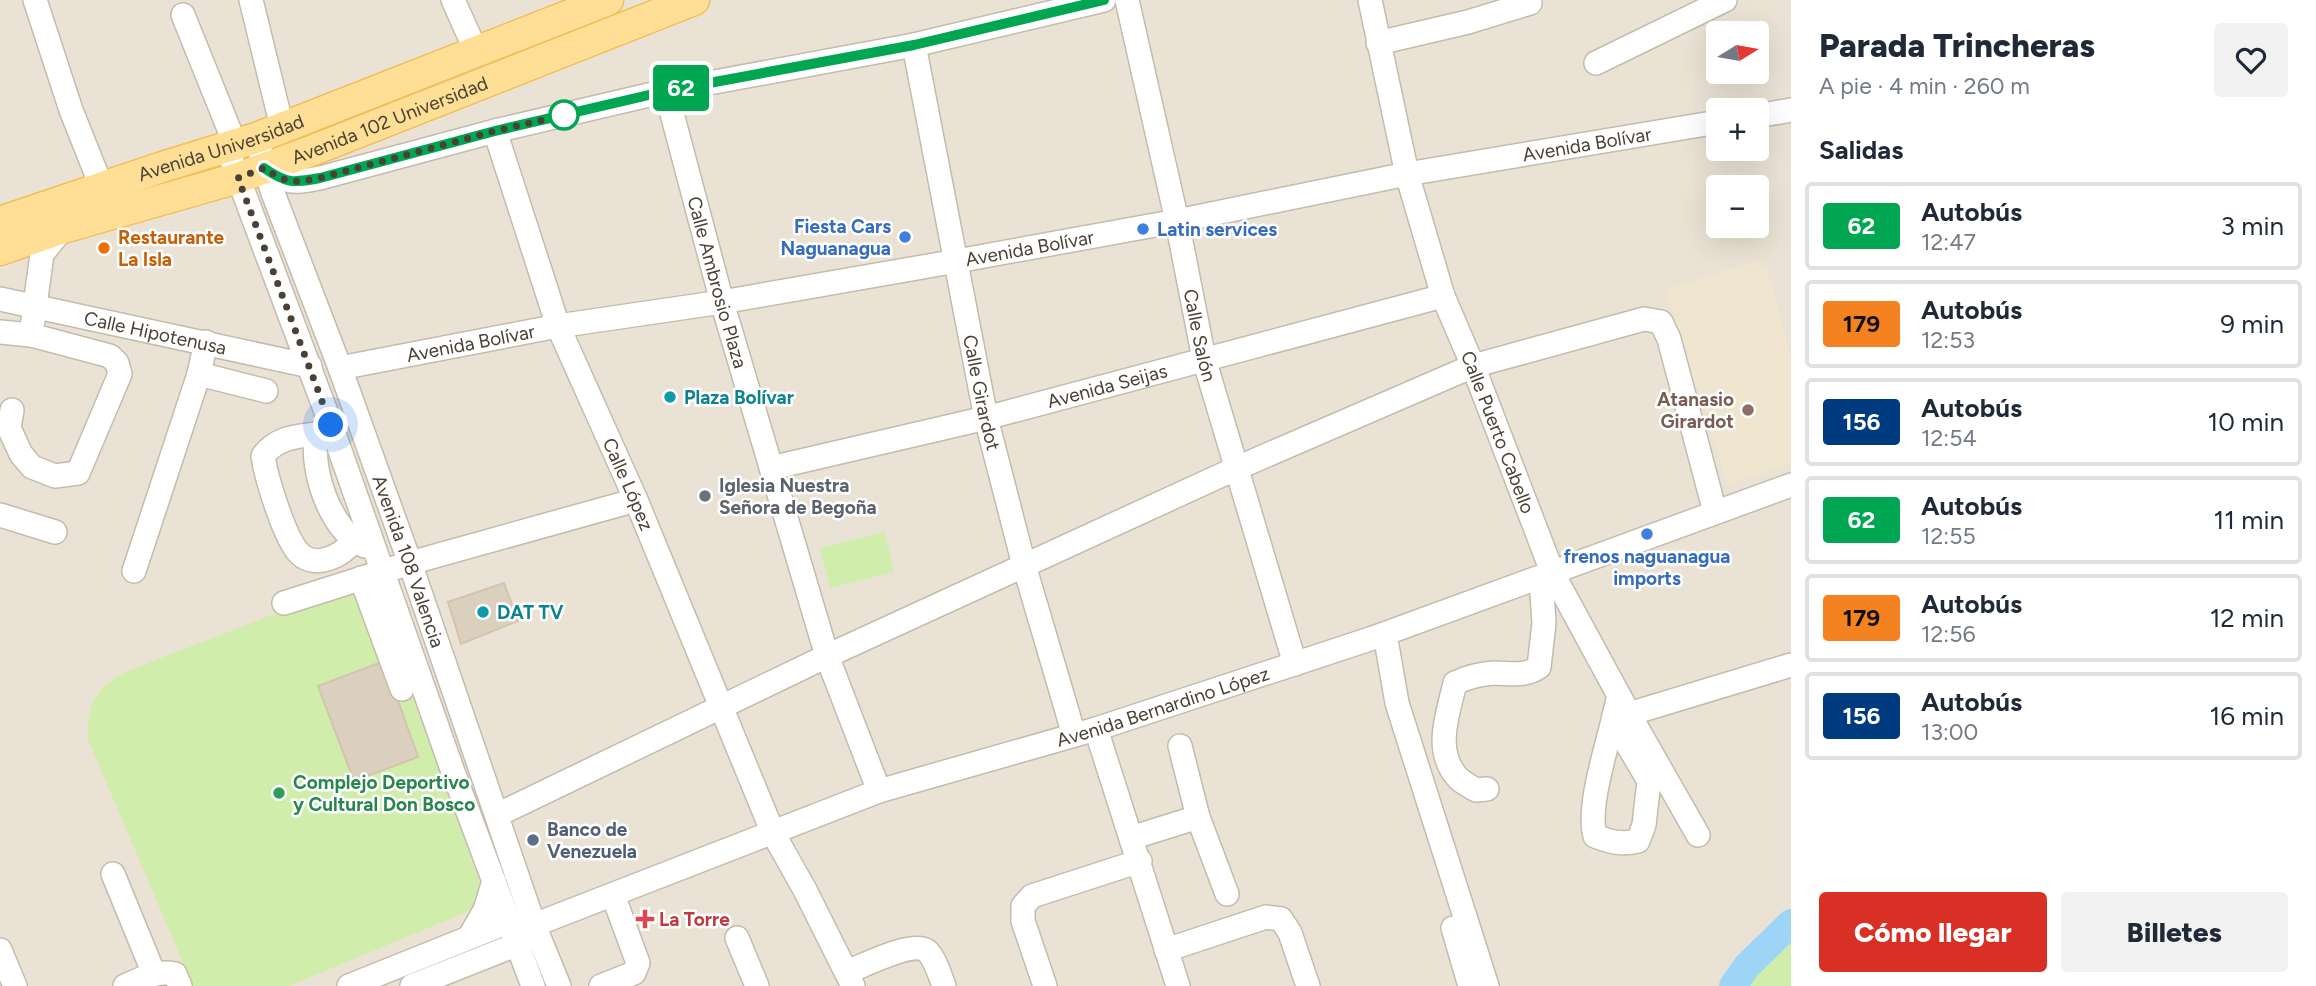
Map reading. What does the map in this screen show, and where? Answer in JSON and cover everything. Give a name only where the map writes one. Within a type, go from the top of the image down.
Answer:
[{"type":"main road","name":"Avenida 102 Universidad","points":[[439,66],[608,0]]},
{"type":"main road","name":"Avenida 102 Universidad","points":[[0,250],[63,228],[251,173],[694,0]]},
{"type":"main road","name":"Avenida Universidad","points":[[0,222],[250,139],[439,66]]},
{"type":"street","points":[[35,0],[71,110],[102,188]]},
{"type":"street","points":[[250,139],[251,0]]},
{"type":"street","points":[[453,0],[476,51]]},
{"type":"street","points":[[251,173],[294,183],[320,178],[495,131],[666,91],[914,45],[1104,0]]},
{"type":"street","name":"Calle Salón","points":[[1128,0],[1177,220],[1204,359],[1295,664]]},
{"type":"street","name":"Calle Puerto Cabello","points":[[1370,0],[1407,174],[1443,296],[1472,366],[1547,576],[1620,710],[1698,835]]},
{"type":"street","points":[[1596,63],[1725,0]]},
{"type":"street","points":[[1378,43],[1468,22],[1530,3]]},
{"type":"street","points":[[183,15],[250,139]]},
{"type":"street","name":"Calle Girardot","points":[[914,45],[986,418],[1024,565],[1085,732],[1140,861],[1178,986]]},
{"type":"street","name":"Calle Ambrosio Plaza","points":[[666,91],[722,302],[827,656],[879,791]]},
{"type":"street","points":[[1769,114],[1791,110]]},
{"type":"street","name":"Avenida Bolívar","points":[[340,368],[558,326],[722,302],[957,261],[1407,174],[1706,124]]},
{"type":"street","name":"Calle López","points":[[495,131],[558,326],[636,500],[773,833],[850,979]]},
{"type":"street","name":"Avenida 108 Valencia","points":[[250,139],[251,173],[310,366],[324,429],[379,560],[533,986]]},
{"type":"street","name":"Avenida 108 Valencia","points":[[251,173],[340,368],[534,925],[559,986]]},
{"type":"street","points":[[31,335],[42,254],[63,228]]},
{"type":"street","name":"Avenida Seijas","points":[[771,468],[986,418],[1443,296]]},
{"type":"street","name":"Calle Hipotenusa","points":[[0,299],[310,366]]},
{"type":"street","points":[[497,815],[827,656],[1024,565],[1237,468],[1472,366],[1644,320],[1661,323],[1669,339],[1715,512]]},
{"type":"street","points":[[0,332],[31,335],[110,356],[117,363],[120,373],[78,473],[55,476],[32,467],[21,454],[9,428],[12,410]]},
{"type":"street","points":[[134,571],[199,374],[206,342]]},
{"type":"street","points":[[199,374],[266,391]]},
{"type":"street","points":[[324,429],[315,457],[320,484],[332,512],[353,541],[379,560],[410,563],[636,500]]},
{"type":"street","points":[[324,429],[269,447],[263,456],[265,473],[298,552],[306,558],[321,560],[335,557],[348,549],[353,541]]},
{"type":"street","name":"Avenida Bernardino López","points":[[534,925],[879,791],[1085,732],[1379,636],[1791,485]]},
{"type":"street","points":[[0,515],[55,532]]},
{"type":"street","points":[[284,603],[361,578],[379,560]]},
{"type":"street","points":[[1487,789],[1476,790],[1458,778],[1448,763],[1443,742],[1455,683],[1469,676],[1530,673],[1539,667],[1547,576]]},
{"type":"street","points":[[361,578],[402,689]]},
{"type":"street","points":[[1379,636],[1377,669],[1470,986]]},
{"type":"street","points":[[1379,636],[1488,986]]},
{"type":"street","points":[[1620,710],[1791,665]]},
{"type":"street","points":[[1620,710],[1649,781],[1644,825],[1638,841],[1627,844],[1610,842],[1595,836],[1591,824],[1620,710]]},
{"type":"street","points":[[1180,746],[1198,817],[1227,894]]},
{"type":"street","points":[[1131,838],[1198,817]]},
{"type":"street","points":[[1045,986],[1023,921],[1023,906],[1032,896],[1140,861]]},
{"type":"street","points":[[113,874],[154,974]]},
{"type":"street","points":[[470,936],[485,910],[494,881]]},
{"type":"street","points":[[601,986],[634,973],[638,963],[613,895]]},
{"type":"street","points":[[1166,950],[1266,917],[1281,919],[1290,933],[1308,986]]},
{"type":"street","points":[[349,986],[510,921],[534,925]]},
{"type":"street","points":[[412,986],[518,944],[534,925]]},
{"type":"street","points":[[737,938],[757,986]]},
{"type":"street","points":[[850,979],[909,948],[920,947],[929,952],[944,986]]},
{"type":"street","points":[[0,950],[15,986]]},
{"type":"street","points":[[124,986],[154,974],[167,972],[175,974],[180,986]]},
{"type":"shaded area","points":[[0,0],[1791,0],[1791,986],[0,986]]},
{"type":"shaded area","name":"Atanasio Girardot","points":[[1764,258],[1791,357],[1791,464],[1728,485],[1666,290]]},
{"type":"green space","points":[[885,532],[894,572],[830,588],[820,548]]},
{"type":"green space","name":"Complejo Deportivo y Cultural Don Bosco","points":[[369,577],[479,880],[478,901],[473,908],[462,914],[289,986],[193,986],[88,740],[89,717],[94,699],[106,685],[125,672]]},
{"type":"green space","points":[[1791,939],[1791,986],[1745,986]]},
{"type":"building","name":"DAT TV","points":[[504,583],[518,621],[461,644],[448,602]]},
{"type":"building","points":[[384,661],[418,757],[354,781],[318,686]]},
{"type":"waterway","points":[[1733,986],[1747,966],[1791,923]]},
{"type":"bus line","name":"62","points":[[264,168],[282,181],[294,183],[320,178],[495,131],[666,91],[914,45],[1104,0]]},
{"type":"place","name":"Latin services","points":[[1143,229]]},
{"type":"place","name":"Fiesta Cars Naguanagua","points":[[905,237]]},
{"type":"place","name":"Restaurante La Isla","points":[[104,248]]},
{"type":"place","name":"Plaza Bolívar","points":[[670,397]]},
{"type":"place","name":"Atanasio Girardot","points":[[1748,410]]},
{"type":"place","name":"Iglesia Nuestra Señora de Begoña","points":[[705,496]]},
{"type":"place","name":"frenos naguanagua imports","points":[[1647,534]]},
{"type":"place","name":"DAT TV","points":[[483,612]]},
{"type":"place","name":"Complejo Deportivo y Cultural Don Bosco","points":[[279,793]]},
{"type":"place","name":"Banco de Venezuela","points":[[533,840]]},
{"type":"place","name":"La Torre","points":[[645,919]]},
{"type":"route","points":[[331,425],[238,178],[264,168],[282,181],[294,183],[320,178],[569,114],[564,115]]}]
